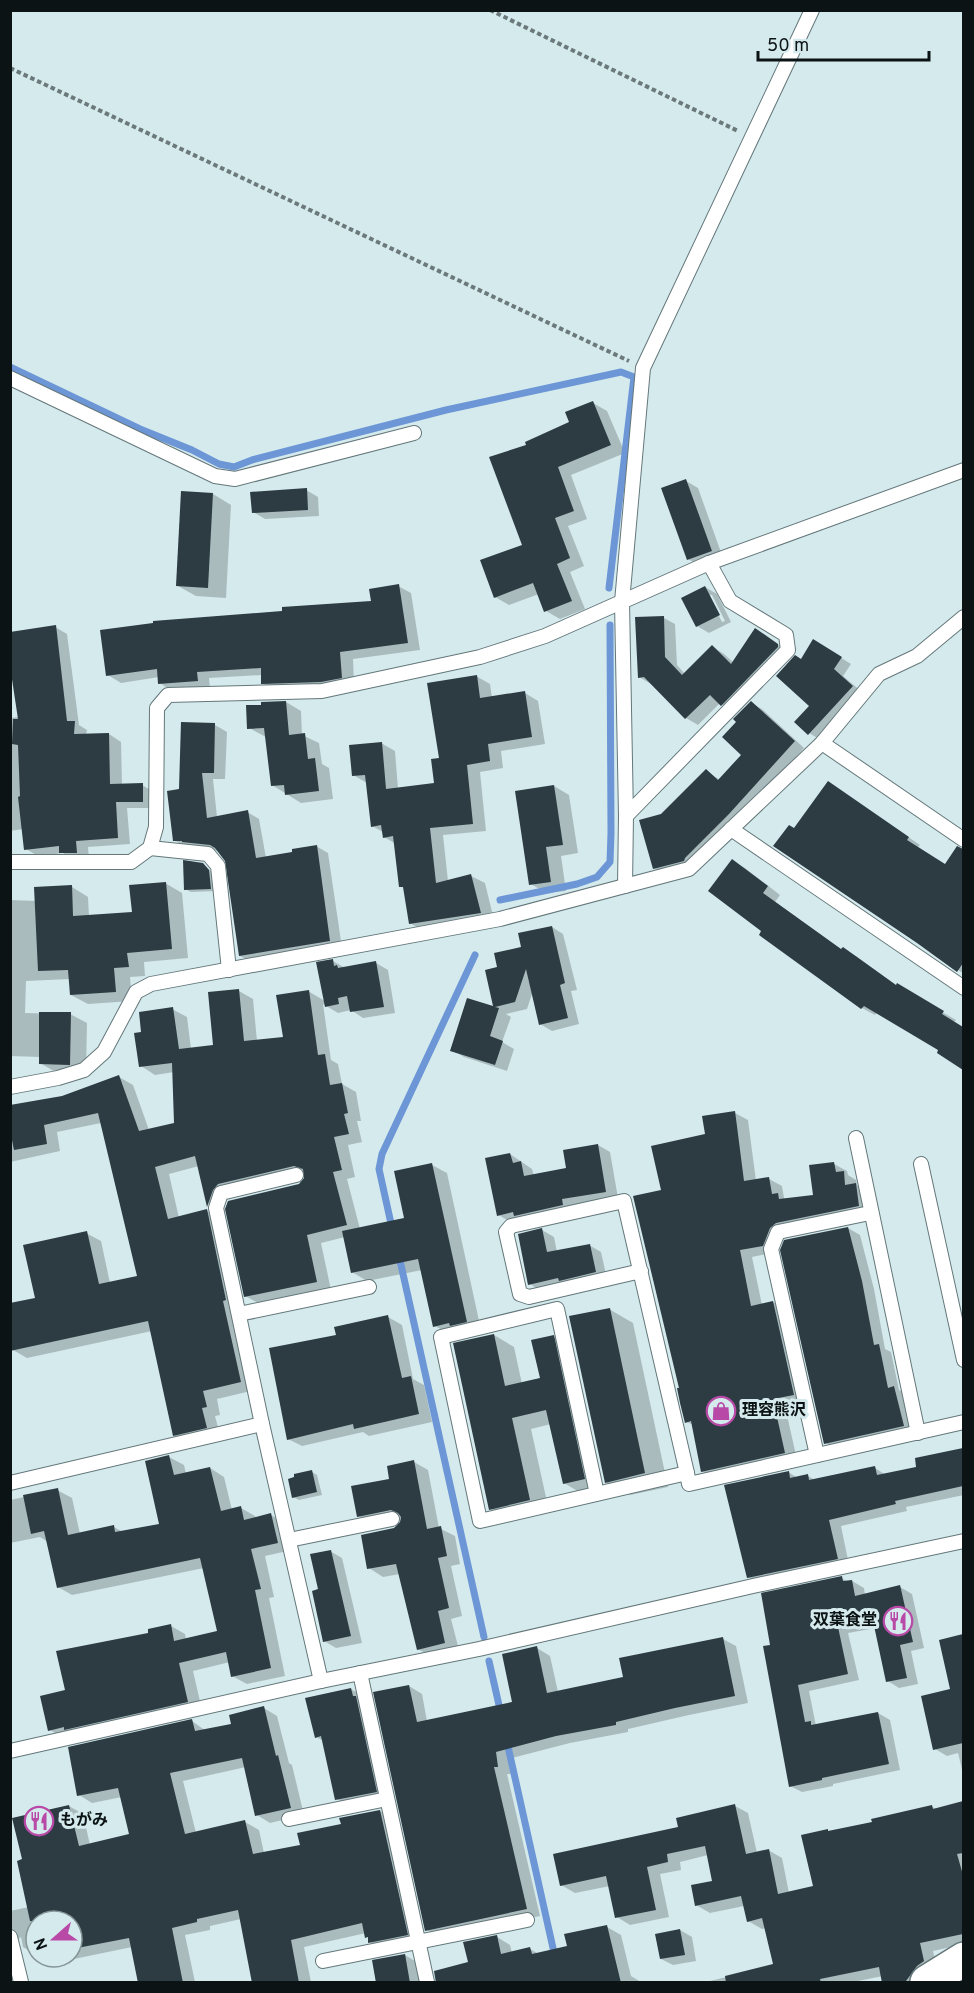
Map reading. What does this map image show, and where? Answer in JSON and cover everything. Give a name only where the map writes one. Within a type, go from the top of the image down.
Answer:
[{"type":"lane","points":[[625,886],[622,602],[643,368],[812,10]]},
{"type":"lane","points":[[10,378],[215,476],[235,479],[414,433]]},
{"type":"lane","points":[[10,862],[131,862],[150,848],[156,827],[157,708],[168,694],[322,691],[480,657],[545,636],[709,563],[963,470]]},
{"type":"lane","points":[[626,816],[788,650],[786,635],[730,601],[709,563]]},
{"type":"lane","points":[[10,1087],[58,1078],[84,1070],[104,1052],[136,992],[151,984],[500,919],[689,870],[822,743],[879,674],[917,656],[963,617]]},
{"type":"lane","points":[[822,743],[963,840]]},
{"type":"lane","points":[[731,829],[963,988]]},
{"type":"lane","points":[[150,848],[208,854],[218,866],[229,970]]},
{"type":"lane","points":[[856,1138],[918,1433]]},
{"type":"lane","points":[[921,1164],[963,1360]]},
{"type":"lane","points":[[296,1175],[221,1193],[216,1208],[262,1424],[321,1681]]},
{"type":"lane","points":[[641,1271],[529,1297],[520,1294],[506,1232],[511,1226],[624,1201],[641,1271],[689,1484],[963,1422]]},
{"type":"lane","points":[[817,1455],[771,1249],[778,1232],[870,1213]]},
{"type":"lane","points":[[239,1314],[369,1287]]},
{"type":"lane","points":[[529,1297],[532,1315]]},
{"type":"lane","points":[[597,1494],[557,1309],[441,1337],[480,1521],[597,1494],[687,1473]]},
{"type":"lane","points":[[10,1483],[262,1424]]},
{"type":"lane","points":[[289,1540],[392,1519]]},
{"type":"lane","points":[[10,1750],[963,1541]]},
{"type":"lane","points":[[360,1673],[427,1983]]},
{"type":"lane","points":[[289,1819],[387,1799]]},
{"type":"lane","points":[[323,1961],[527,1920]]},
{"type":"lane","points":[[10,1937],[21,1983]]},
{"type":"path","points":[[490,10],[752,137]]},
{"type":"path","points":[[10,68],[643,368]]},
{"type":"building","points":[[593,401],[611,445],[558,467],[574,511],[555,518],[570,558],[557,564],[572,601],[544,612],[533,583],[494,598],[480,560],[522,545],[489,457],[526,445],[525,442],[569,422],[565,412]]},
{"type":"building","points":[[686,479],[712,551],[687,560],[661,488]]},
{"type":"building","points":[[307,488],[308,510],[252,513],[250,492]]},
{"type":"building","points":[[181,491],[213,493],[208,588],[176,586]]},
{"type":"building","points":[[399,584],[408,643],[340,652],[342,678],[321,682],[261,684],[261,668],[197,672],[198,681],[158,684],[157,669],[106,676],[100,630],[153,623],[153,621],[282,611],[282,607],[371,601],[369,589]]},
{"type":"building","points":[[705,586],[720,615],[696,627],[681,598]]},
{"type":"building","points":[[664,616],[665,657],[682,675],[712,645],[731,664],[755,628],[778,644],[778,647],[721,706],[710,695],[685,719],[644,677],[638,678],[635,617]]},
{"type":"building","points":[[56,625],[67,721],[75,721],[74,734],[109,733],[110,784],[143,783],[143,802],[116,802],[118,838],[76,841],[77,853],[59,853],[59,846],[24,850],[18,797],[20,796],[18,745],[12,744],[13,719],[18,719],[10,666],[10,632]]},
{"type":"building","points":[[813,639],[842,657],[834,669],[853,686],[808,735],[794,722],[809,706],[776,676],[795,655],[801,659]]},
{"type":"building","points":[[477,675],[480,698],[525,691],[532,737],[488,744],[490,761],[467,765],[473,824],[430,828],[436,883],[471,874],[481,913],[409,924],[403,887],[399,887],[393,836],[383,838],[381,825],[371,827],[365,775],[352,776],[349,745],[382,742],[386,789],[434,783],[431,759],[439,758],[427,683]]},
{"type":"building","points":[[286,701],[289,735],[305,733],[308,759],[315,758],[319,791],[285,795],[284,785],[271,786],[264,728],[247,729],[246,705]]},
{"type":"building","points":[[751,701],[795,741],[684,861],[653,869],[639,820],[661,814],[706,769],[718,780],[741,755],[722,737],[736,722],[733,719]]},
{"type":"building","points":[[181,722],[215,723],[214,773],[202,773],[207,818],[248,810],[256,858],[317,845],[330,941],[239,956],[225,861],[210,845],[173,841],[167,791],[179,789]]},
{"type":"building","points":[[828,781],[909,837],[907,840],[945,864],[957,846],[963,849],[963,963],[957,972],[773,846],[789,825],[794,828]]},
{"type":"building","points":[[554,785],[563,845],[546,847],[551,882],[529,885],[515,791]]},
{"type":"building","points":[[732,859],[768,886],[763,893],[841,949],[843,947],[896,985],[897,983],[944,1011],[942,1014],[963,1027],[963,1070],[937,1053],[938,1050],[864,1006],[861,1009],[759,935],[761,931],[708,891]]},
{"type":"building","points":[[183,860],[203,863],[209,870],[211,889],[184,890]]},
{"type":"building","points":[[166,882],[172,949],[127,953],[129,967],[114,968],[116,992],[70,995],[68,970],[38,971],[34,887],[72,885],[73,916],[132,912],[129,885]]},
{"type":"building","points":[[552,926],[565,983],[560,985],[568,1018],[539,1025],[526,969],[515,1002],[495,1007],[499,1008],[490,1036],[503,1041],[495,1065],[450,1051],[467,998],[493,1006],[485,970],[497,967],[494,953],[521,947],[518,933]]},
{"type":"building","points":[[333,959],[334,966],[337,965],[338,968],[376,961],[384,1007],[350,1012],[347,996],[338,998],[339,1004],[325,1007],[316,962]]},
{"type":"building","points":[[239,989],[244,1041],[283,1037],[276,995],[309,990],[318,1055],[325,1054],[330,1085],[342,1083],[348,1113],[344,1114],[349,1134],[334,1137],[342,1170],[333,1172],[347,1225],[307,1235],[317,1282],[244,1297],[225,1209],[228,1201],[299,1184],[304,1178],[303,1169],[294,1166],[218,1184],[213,1190],[207,1207],[195,1156],[155,1167],[168,1219],[207,1209],[226,1300],[223,1301],[241,1382],[203,1391],[207,1407],[202,1408],[207,1428],[173,1436],[148,1321],[10,1351],[10,1303],[35,1298],[23,1245],[87,1231],[99,1284],[137,1276],[98,1113],[44,1125],[47,1144],[14,1150],[10,1130],[10,1105],[62,1096],[119,1075],[139,1131],[174,1123],[172,1063],[139,1067],[134,1033],[141,1032],[139,1012],[173,1007],[179,1049],[213,1045],[208,992]]},
{"type":"building","points":[[39,1012],[71,1012],[70,1065],[39,1064]]},
{"type":"building","points":[[735,1111],[744,1181],[769,1177],[772,1194],[778,1193],[779,1199],[813,1195],[809,1165],[834,1162],[836,1172],[844,1171],[845,1185],[856,1183],[859,1206],[776,1223],[770,1228],[763,1246],[740,1250],[751,1306],[773,1301],[794,1395],[773,1399],[785,1453],[701,1472],[691,1421],[685,1423],[680,1403],[677,1388],[679,1388],[633,1196],[661,1190],[651,1146],[705,1134],[702,1116]]},
{"type":"building","points":[[598,1144],[606,1192],[562,1199],[563,1205],[514,1216],[513,1212],[497,1216],[485,1158],[510,1153],[513,1163],[521,1161],[524,1176],[566,1168],[563,1150]]},
{"type":"building","points":[[432,1163],[467,1322],[433,1327],[418,1259],[351,1273],[342,1231],[404,1218],[394,1171]]},
{"type":"building","points":[[848,1227],[862,1281],[874,1345],[879,1344],[888,1388],[894,1386],[904,1426],[824,1444],[780,1250],[784,1240]]},
{"type":"building","points":[[542,1228],[547,1252],[590,1244],[596,1272],[559,1281],[558,1278],[528,1285],[518,1234]]},
{"type":"building","points":[[610,1308],[645,1473],[605,1483],[569,1316]]},
{"type":"building","points":[[388,1315],[402,1378],[411,1376],[419,1414],[354,1429],[353,1424],[287,1440],[269,1348],[336,1335],[334,1327]]},
{"type":"building","points":[[494,1334],[505,1386],[540,1378],[531,1340],[554,1335],[585,1479],[563,1484],[546,1410],[512,1418],[530,1500],[489,1510],[453,1343]]},
{"type":"building","points":[[963,1448],[963,1486],[895,1501],[896,1504],[829,1520],[838,1559],[747,1578],[724,1485],[789,1471],[790,1478],[808,1474],[809,1480],[875,1466],[877,1475],[916,1467],[915,1458]]},
{"type":"building","points":[[169,1455],[174,1475],[210,1467],[221,1511],[241,1506],[244,1520],[271,1513],[278,1543],[251,1549],[261,1589],[255,1590],[271,1668],[231,1677],[226,1652],[179,1663],[188,1702],[64,1730],[64,1727],[48,1731],[40,1696],[65,1690],[56,1651],[148,1633],[148,1629],[171,1624],[174,1641],[217,1631],[200,1558],[57,1588],[44,1531],[31,1534],[23,1495],[58,1488],[68,1535],[114,1525],[115,1532],[159,1524],[145,1461]]},
{"type":"building","points":[[414,1460],[427,1529],[441,1526],[447,1556],[438,1558],[449,1608],[438,1611],[445,1643],[417,1650],[396,1564],[367,1569],[361,1535],[394,1528],[400,1522],[401,1517],[391,1510],[357,1517],[351,1486],[389,1479],[387,1466]]},
{"type":"building","points":[[312,1470],[317,1492],[292,1498],[288,1479],[294,1477],[294,1474]]},
{"type":"building","points":[[331,1550],[351,1636],[323,1642],[312,1591],[318,1589],[310,1554]]},
{"type":"building","points":[[842,1576],[843,1581],[852,1580],[855,1596],[900,1585],[913,1642],[900,1645],[907,1678],[886,1682],[873,1621],[838,1627],[848,1674],[798,1685],[805,1722],[811,1721],[811,1725],[878,1712],[889,1764],[789,1787],[763,1646],[770,1645],[761,1593]]},
{"type":"building","points":[[963,1634],[963,1743],[933,1750],[921,1696],[950,1689],[939,1640]]},
{"type":"building","points":[[723,1637],[735,1696],[675,1708],[616,1722],[616,1725],[556,1736],[496,1752],[498,1767],[494,1767],[527,1909],[425,1931],[373,1692],[409,1685],[417,1722],[512,1702],[502,1654],[537,1646],[547,1693],[623,1677],[619,1658]]},
{"type":"building","points":[[351,1688],[353,1696],[356,1696],[377,1792],[335,1800],[321,1736],[315,1738],[305,1698]]},
{"type":"building","points":[[264,1706],[291,1808],[255,1816],[242,1758],[170,1773],[185,1834],[245,1820],[253,1854],[300,1845],[297,1833],[341,1824],[339,1818],[380,1810],[408,1935],[368,1943],[362,1923],[291,1940],[299,1983],[252,1983],[238,1910],[197,1919],[197,1922],[172,1928],[183,1983],[138,1983],[129,1938],[84,1947],[84,1909],[27,1909],[17,1861],[22,1859],[12,1818],[69,1805],[79,1846],[129,1834],[118,1788],[77,1796],[68,1747],[192,1719],[195,1731],[231,1724],[229,1715]]},
{"type":"building","points":[[963,1801],[963,1853],[957,1854],[963,1875],[963,1934],[920,1943],[924,1961],[917,1966],[906,1981],[896,1983],[882,1983],[879,1967],[820,1979],[821,1983],[726,1983],[725,1976],[773,1964],[762,1918],[747,1922],[741,1896],[695,1906],[691,1885],[712,1881],[705,1846],[667,1854],[668,1862],[647,1867],[656,1910],[615,1918],[606,1876],[560,1886],[553,1854],[678,1827],[676,1818],[735,1804],[746,1854],[769,1849],[778,1894],[813,1886],[801,1835],[872,1822],[871,1819],[932,1805],[933,1809]]},
{"type":"building","points":[[607,1925],[621,1983],[436,1983],[434,1971],[468,1962],[463,1942],[497,1935],[501,1954],[530,1947],[532,1954],[567,1946],[564,1934]]},
{"type":"building","points":[[680,1929],[685,1955],[660,1959],[655,1934]]},
{"type":"building","points":[[405,1954],[410,1983],[376,1983],[372,1960]]},
{"type":"waterway","points":[[10,367],[140,429],[192,450],[219,464],[234,467],[252,460],[446,410],[621,372],[634,377],[609,588]]},
{"type":"waterway","points":[[500,900],[577,884],[597,877],[610,862],[610,625]]},
{"type":"waterway","points":[[392,1228],[379,1169],[382,1154],[475,955]]},
{"type":"waterway","points":[[399,1256],[484,1637]]},
{"type":"waterway","points":[[489,1661],[501,1714]]},
{"type":"waterway","points":[[507,1742],[555,1957]]},
{"type":"place","name":"理容熊沢","points":[[721,1411]]},
{"type":"place","name":"双葉食堂","points":[[898,1621]]},
{"type":"place","name":"もがみ","points":[[39,1821]]}]
